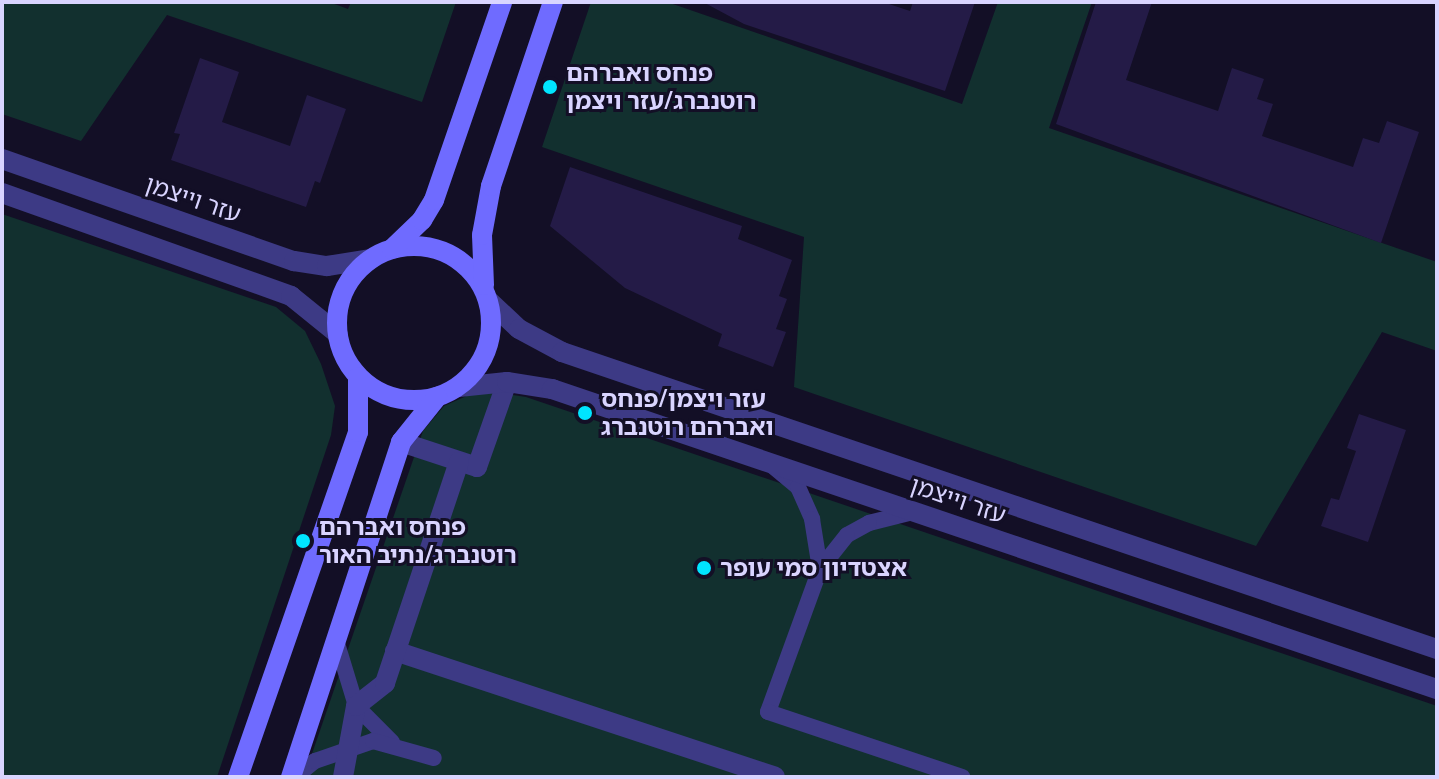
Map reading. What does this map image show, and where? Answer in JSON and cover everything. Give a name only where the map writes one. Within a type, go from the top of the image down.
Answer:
[{"type":"main road","points":[[238,777],[358,432],[358,377],[338,334],[346,286],[371,259],[392,249],[422,220],[434,200],[502,2]]},
{"type":"main road","points":[[358,377],[389,397],[437,397],[459,387],[488,348],[481,247],[491,186],[553,2]]},
{"type":"main road","points":[[392,249],[427,246],[451,255],[486,295]]},
{"type":"main road","points":[[293,777],[401,442],[437,397]]},
{"type":"street","name":"עזר וייצמן","points":[[2,159],[294,261],[327,266],[371,259]]},
{"type":"street","points":[[2,193],[291,296],[338,334]]},
{"type":"street","name":"עזר וייצמן","points":[[486,295],[519,329],[562,352],[1437,649]]},
{"type":"street","name":"עזר וייצמן","points":[[459,387],[507,382],[543,387],[1437,689]]},
{"type":"street","points":[[401,442],[477,467],[507,382]]},
{"type":"street","points":[[343,777],[352,747],[356,706],[385,683],[459,462]]},
{"type":"street","points":[[395,651],[775,777]]},
{"type":"lane","points":[[770,463],[798,487],[812,519],[820,569]]},
{"type":"lane","points":[[913,512],[869,523],[847,535],[820,569],[768,712],[962,777]]},
{"type":"lane","points":[[336,639],[356,706],[393,743],[434,758]]},
{"type":"lane","points":[[293,777],[315,761],[352,747],[393,743]]},
{"type":"green space","points":[[2,2],[329,2],[348,9],[351,2],[456,2],[422,102],[167,15],[81,141],[2,114]]},
{"type":"green space","points":[[591,2],[667,2],[962,104],[998,2],[1092,2],[1049,128],[1437,262],[1437,351],[1382,332],[1256,546],[794,387],[804,237],[542,147]]},
{"type":"green space","points":[[2,214],[276,307],[305,331],[321,364],[335,406],[331,435],[217,777],[2,777]]},
{"type":"green space","name":"אצטדיון סמי עופר","points":[[480,390],[526,397],[1437,706],[1437,777],[304,777],[423,431],[444,406]]},
{"type":"building","points":[[703,2],[883,2],[910,11],[913,2],[975,2],[945,91],[744,24]]},
{"type":"building","points":[[1096,2],[1152,2],[1126,80],[1218,111],[1232,68],[1264,79],[1257,99],[1273,104],[1262,136],[1353,167],[1363,138],[1379,143],[1387,121],[1419,132],[1381,243],[1056,124]]},
{"type":"building","points":[[200,58],[239,72],[222,122],[290,146],[307,95],[346,109],[320,183],[315,181],[306,207],[171,160],[180,134],[174,133]]},
{"type":"building","points":[[570,167],[742,226],[738,239],[792,260],[779,296],[787,299],[776,329],[786,332],[773,367],[718,346],[722,334],[625,288],[550,226]]},
{"type":"building","points":[[1359,414],[1406,430],[1368,542],[1321,526],[1331,498],[1339,500],[1356,451],[1347,448]]},
{"type":"place","name":"פנחס ואברהם רוטנברג/עזר ויצמן","points":[[550,87]]},
{"type":"place","name":"עזר ויצמן/פנחס ואברהם רוטנברג","points":[[585,413]]},
{"type":"place","name":"פנחס ואברהם רוטנברג/נתיב האור","points":[[303,541]]},
{"type":"place","name":"אצטדיון סמי עופר","points":[[704,568]]}]
